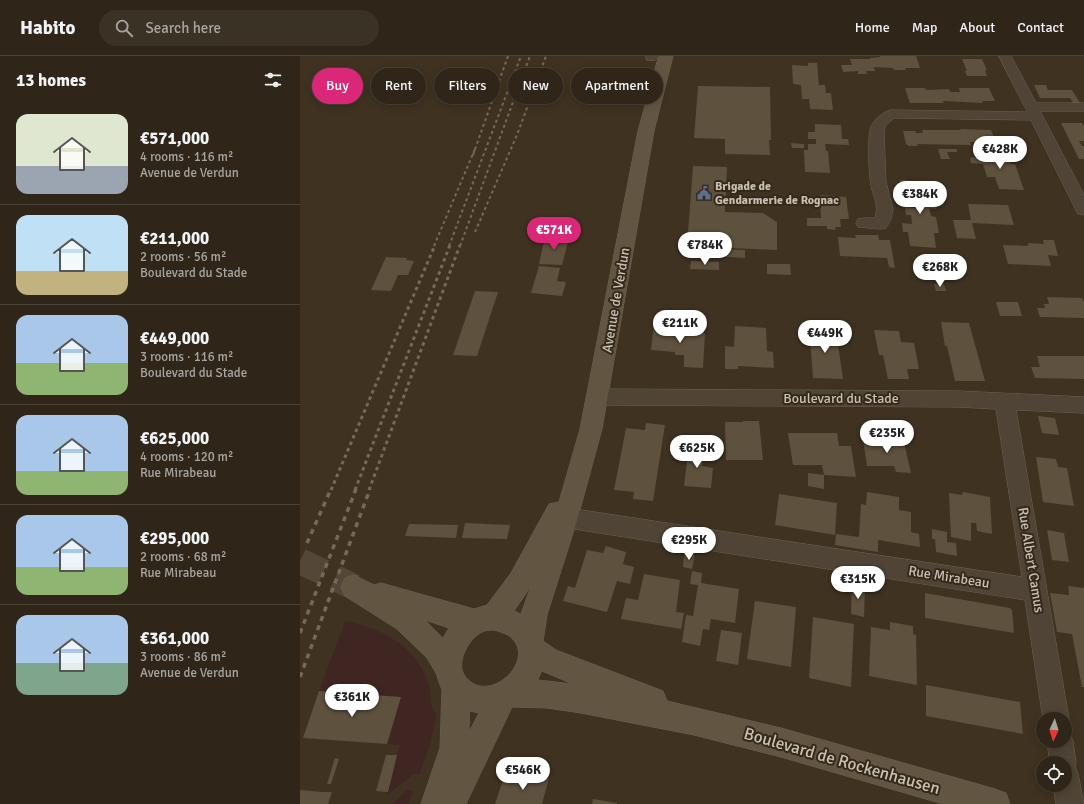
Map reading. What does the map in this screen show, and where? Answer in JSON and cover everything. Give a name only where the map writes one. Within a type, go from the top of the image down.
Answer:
[{"type":"main road","points":[[646,130],[652,56]]},
{"type":"main road","points":[[646,130],[666,56]]},
{"type":"main road","name":"Avenue de Verdun","points":[[450,804],[506,695],[521,683],[527,674],[531,662],[534,615],[561,517],[580,469],[598,397],[646,130]]},
{"type":"main road","name":"Avenue de Verdun","points":[[436,804],[454,748],[456,723],[453,678],[449,657],[452,647],[457,638],[484,619],[520,581],[561,517]]},
{"type":"main road","points":[[506,695],[490,700],[477,700],[465,695],[436,649],[406,620],[354,587],[484,619],[507,619],[518,624],[525,630],[532,644]]},
{"type":"main road","name":"Boulevard de Rockenhausen","points":[[532,644],[547,660],[712,724]]},
{"type":"main road","name":"Boulevard de Rockenhausen","points":[[506,695],[566,695],[712,724],[995,804]]},
{"type":"street","points":[[1005,56],[1084,210]]},
{"type":"street","points":[[864,223],[880,224],[884,216],[885,201],[879,185],[877,130],[881,122],[891,114],[1034,112],[1084,107]]},
{"type":"street","name":"Boulevard du Stade","points":[[598,397],[958,399],[1084,405]]},
{"type":"street","name":"Rue Albert Camus","points":[[1005,401],[1055,712]]},
{"type":"street","name":"Rue Mirabeau","points":[[561,517],[1035,590]]},
{"type":"street","points":[[1068,792],[1070,804]]},
{"type":"shaded area","points":[[345,621],[359,624],[384,634],[405,648],[422,669],[428,682],[431,704],[436,715],[430,745],[419,775],[414,774],[387,795],[400,745],[387,744],[401,697],[319,691]]},
{"type":"shaded area","points":[[407,790],[413,791],[408,804],[392,804]]},
{"type":"building","points":[[880,56],[916,56],[920,68],[894,70],[893,68],[874,67],[875,71],[866,71],[867,74],[858,74],[858,71],[843,72],[841,65],[852,65],[850,59],[870,59]]},
{"type":"building","points":[[962,59],[982,59],[987,70],[985,70],[987,76],[967,76],[965,71],[967,71]]},
{"type":"building","points":[[808,63],[817,63],[819,85],[825,85],[826,93],[831,93],[833,110],[810,109],[809,99],[802,99],[801,85],[793,84],[792,65],[808,66]]},
{"type":"building","points":[[1034,85],[1046,85],[1048,90],[1072,90],[1080,103],[1073,103],[1070,98],[1040,98]]},
{"type":"building","points":[[698,86],[770,87],[770,155],[725,154],[725,139],[694,138]]},
{"type":"building","points":[[905,88],[925,88],[926,90],[949,89],[950,92],[960,92],[959,88],[989,88],[995,101],[982,101],[983,103],[943,101],[944,103],[910,103]]},
{"type":"building","points":[[1061,123],[1082,123],[1084,126],[1084,141],[1079,141],[1082,146],[1084,146],[1084,159],[1079,159]]},
{"type":"building","points":[[815,124],[841,125],[842,139],[848,139],[849,145],[825,144],[826,151],[828,151],[830,173],[805,172],[804,150],[808,150],[808,144],[816,144],[816,139],[808,139],[808,132],[815,132]]},
{"type":"building","points":[[960,129],[991,130],[995,140],[1005,140],[1007,145],[984,145],[983,142],[970,142],[971,145],[917,144],[918,146],[909,146],[906,144],[903,131],[923,133],[922,130],[961,130]]},
{"type":"building","points":[[791,143],[804,144],[804,148],[792,148]]},
{"type":"building","points":[[938,149],[957,149],[957,152],[947,152],[950,159],[941,159]]},
{"type":"building","points":[[976,152],[1006,153],[1011,164],[1015,164],[1024,190],[999,189],[995,177],[987,177],[983,164],[971,163],[970,159],[972,157],[978,158]]},
{"type":"building","points":[[693,166],[727,167],[725,212],[763,213],[777,222],[777,250],[687,246]]},
{"type":"building","points":[[900,180],[927,182],[930,201],[935,201],[936,209],[929,208],[931,216],[936,217],[939,233],[934,233],[936,248],[910,246],[908,232],[903,232],[902,223],[912,224],[911,215],[906,215],[905,207],[916,208],[915,200],[903,199]]},
{"type":"building","points":[[820,195],[846,197],[849,219],[840,219],[841,227],[835,227],[836,230],[827,229],[827,226],[807,226],[807,218],[821,218]]},
{"type":"building","points":[[968,204],[1008,205],[1014,225],[972,223],[976,239],[957,238],[953,220],[971,220]]},
{"type":"building","points":[[855,235],[878,235],[879,240],[890,240],[895,268],[889,267],[887,258],[840,256],[838,237],[856,238]]},
{"type":"building","points":[[545,237],[569,238],[562,265],[539,264]]},
{"type":"building","points":[[1043,240],[1054,240],[1058,256],[1048,255],[1051,266],[1008,264],[1003,245],[1028,246],[1028,243],[1044,244]]},
{"type":"building","points":[[714,249],[745,250],[745,258],[713,256]]},
{"type":"building","points":[[386,257],[407,258],[406,260],[414,261],[408,275],[398,275],[391,291],[371,290]]},
{"type":"building","points":[[691,261],[719,262],[719,270],[690,269]]},
{"type":"building","points":[[767,264],[790,264],[791,275],[767,274]]},
{"type":"building","points":[[962,264],[963,270],[955,270],[957,265]]},
{"type":"building","points":[[539,266],[560,268],[557,281],[566,282],[562,296],[531,293]]},
{"type":"building","points":[[934,284],[944,284],[946,291],[936,291]]},
{"type":"building","points":[[475,291],[498,292],[477,356],[453,355]]},
{"type":"building","points":[[1047,297],[1082,298],[1084,302],[1084,318],[1040,317],[1037,308],[1045,308],[1044,304],[1049,304]]},
{"type":"building","points":[[996,302],[1018,302],[1022,316],[1000,316]]},
{"type":"building","points":[[941,322],[969,323],[985,381],[955,381],[947,346],[945,346]]},
{"type":"building","points":[[654,323],[668,323],[668,331],[705,333],[703,368],[684,367],[684,355],[675,355],[675,352],[651,350]]},
{"type":"building","points":[[735,326],[766,328],[767,351],[773,352],[774,368],[738,366],[738,369],[725,369],[725,346],[734,347]]},
{"type":"building","points":[[809,326],[824,326],[825,332],[828,332],[829,336],[837,337],[843,379],[813,378]]},
{"type":"building","points":[[874,330],[899,331],[901,342],[914,343],[919,369],[907,369],[909,379],[888,379],[883,355],[879,355]]},
{"type":"building","points":[[1037,356],[1084,356],[1084,379],[1035,378],[1031,367],[1040,367]]},
{"type":"building","points":[[1038,416],[1055,418],[1059,435],[1042,433]]},
{"type":"building","points":[[759,421],[763,460],[726,460],[725,422]]},
{"type":"building","points":[[646,423],[665,425],[653,501],[633,499],[634,492],[614,490],[626,428],[645,430]]},
{"type":"building","points":[[788,433],[837,433],[839,446],[851,446],[856,477],[824,475],[822,465],[793,465]]},
{"type":"building","points":[[888,437],[903,438],[911,473],[896,472],[894,466],[867,466],[863,440],[888,440]]},
{"type":"building","points":[[689,445],[704,446],[702,466],[713,468],[711,488],[684,486]]},
{"type":"building","points":[[1036,457],[1056,459],[1058,467],[1067,468],[1074,506],[1043,502]]},
{"type":"building","points":[[808,473],[824,475],[824,489],[808,486]]},
{"type":"building","points":[[867,492],[899,497],[899,510],[911,512],[911,532],[919,534],[920,547],[878,540],[878,552],[835,545],[836,534],[859,537],[861,504],[866,505]]},
{"type":"building","points":[[963,492],[990,497],[992,534],[977,531],[976,523],[971,523],[971,541],[951,537],[949,493],[962,495]]},
{"type":"building","points":[[779,494],[837,503],[835,535],[775,525]]},
{"type":"building","points":[[465,523],[510,525],[507,539],[462,538]]},
{"type":"building","points":[[409,524],[458,525],[456,538],[405,536]]},
{"type":"building","points":[[932,529],[947,532],[947,542],[956,543],[957,556],[936,552],[935,539],[932,539]]},
{"type":"building","points":[[1047,530],[1064,533],[1069,562],[1052,560]]},
{"type":"building","points":[[606,546],[626,552],[623,564],[634,567],[630,584],[617,581],[607,612],[563,601],[568,586],[575,588],[587,550],[603,553]]},
{"type":"building","points":[[684,554],[695,555],[692,569],[683,567]]},
{"type":"building","points":[[692,571],[702,573],[701,583],[739,589],[735,623],[711,619],[709,630],[703,629],[700,646],[682,642],[686,615],[693,616],[698,585],[690,584]]},
{"type":"building","points":[[644,574],[680,580],[676,612],[684,613],[681,629],[621,619],[626,598],[638,600]]},
{"type":"building","points":[[852,583],[865,586],[864,617],[851,614]]},
{"type":"building","points":[[1068,586],[1084,588],[1084,687],[1082,687],[1072,634],[1057,632],[1050,593],[1069,595]]},
{"type":"building","points":[[925,593],[1010,608],[1012,610],[1014,633],[925,618]]},
{"type":"building","points":[[755,601],[796,607],[791,667],[747,659]]},
{"type":"building","points":[[813,617],[854,624],[851,687],[809,678]]},
{"type":"building","points":[[890,622],[913,626],[913,634],[916,635],[917,685],[869,676],[871,627],[890,630]]},
{"type":"building","points":[[721,630],[742,633],[738,665],[716,661]]},
{"type":"building","points":[[926,685],[1020,702],[1023,734],[926,716]]},
{"type":"building","points":[[319,691],[401,697],[387,744],[303,738]]},
{"type":"building","points":[[386,755],[397,755],[388,792],[376,791]]},
{"type":"building","points":[[335,758],[339,759],[331,784],[327,784]]},
{"type":"building","points":[[529,774],[549,778],[542,804],[495,804],[503,780],[526,784]]},
{"type":"building","points":[[300,790],[332,792],[328,804],[300,804]]},
{"type":"building","points":[[593,799],[617,803],[617,804],[592,804]]},
{"type":"tunnel","points":[[300,561],[354,587]]},
{"type":"railway","points":[[473,155],[508,56]]},
{"type":"railway","points":[[449,246],[521,56]]},
{"type":"railway","points":[[460,246],[530,56]]},
{"type":"railway","points":[[475,232],[517,135],[546,56]]},
{"type":"railway","points":[[434,246],[475,149]]},
{"type":"railway","points":[[331,490],[435,245]]},
{"type":"railway","points":[[355,490],[450,245]]},
{"type":"railway","points":[[369,490],[460,245]]},
{"type":"railway","points":[[307,543],[331,489]]},
{"type":"railway","points":[[300,633],[356,489]]},
{"type":"railway","points":[[300,677],[370,489]]},
{"type":"place","name":"Brigade de Gendarmerie de Rognac","points":[[704,193]]}]
